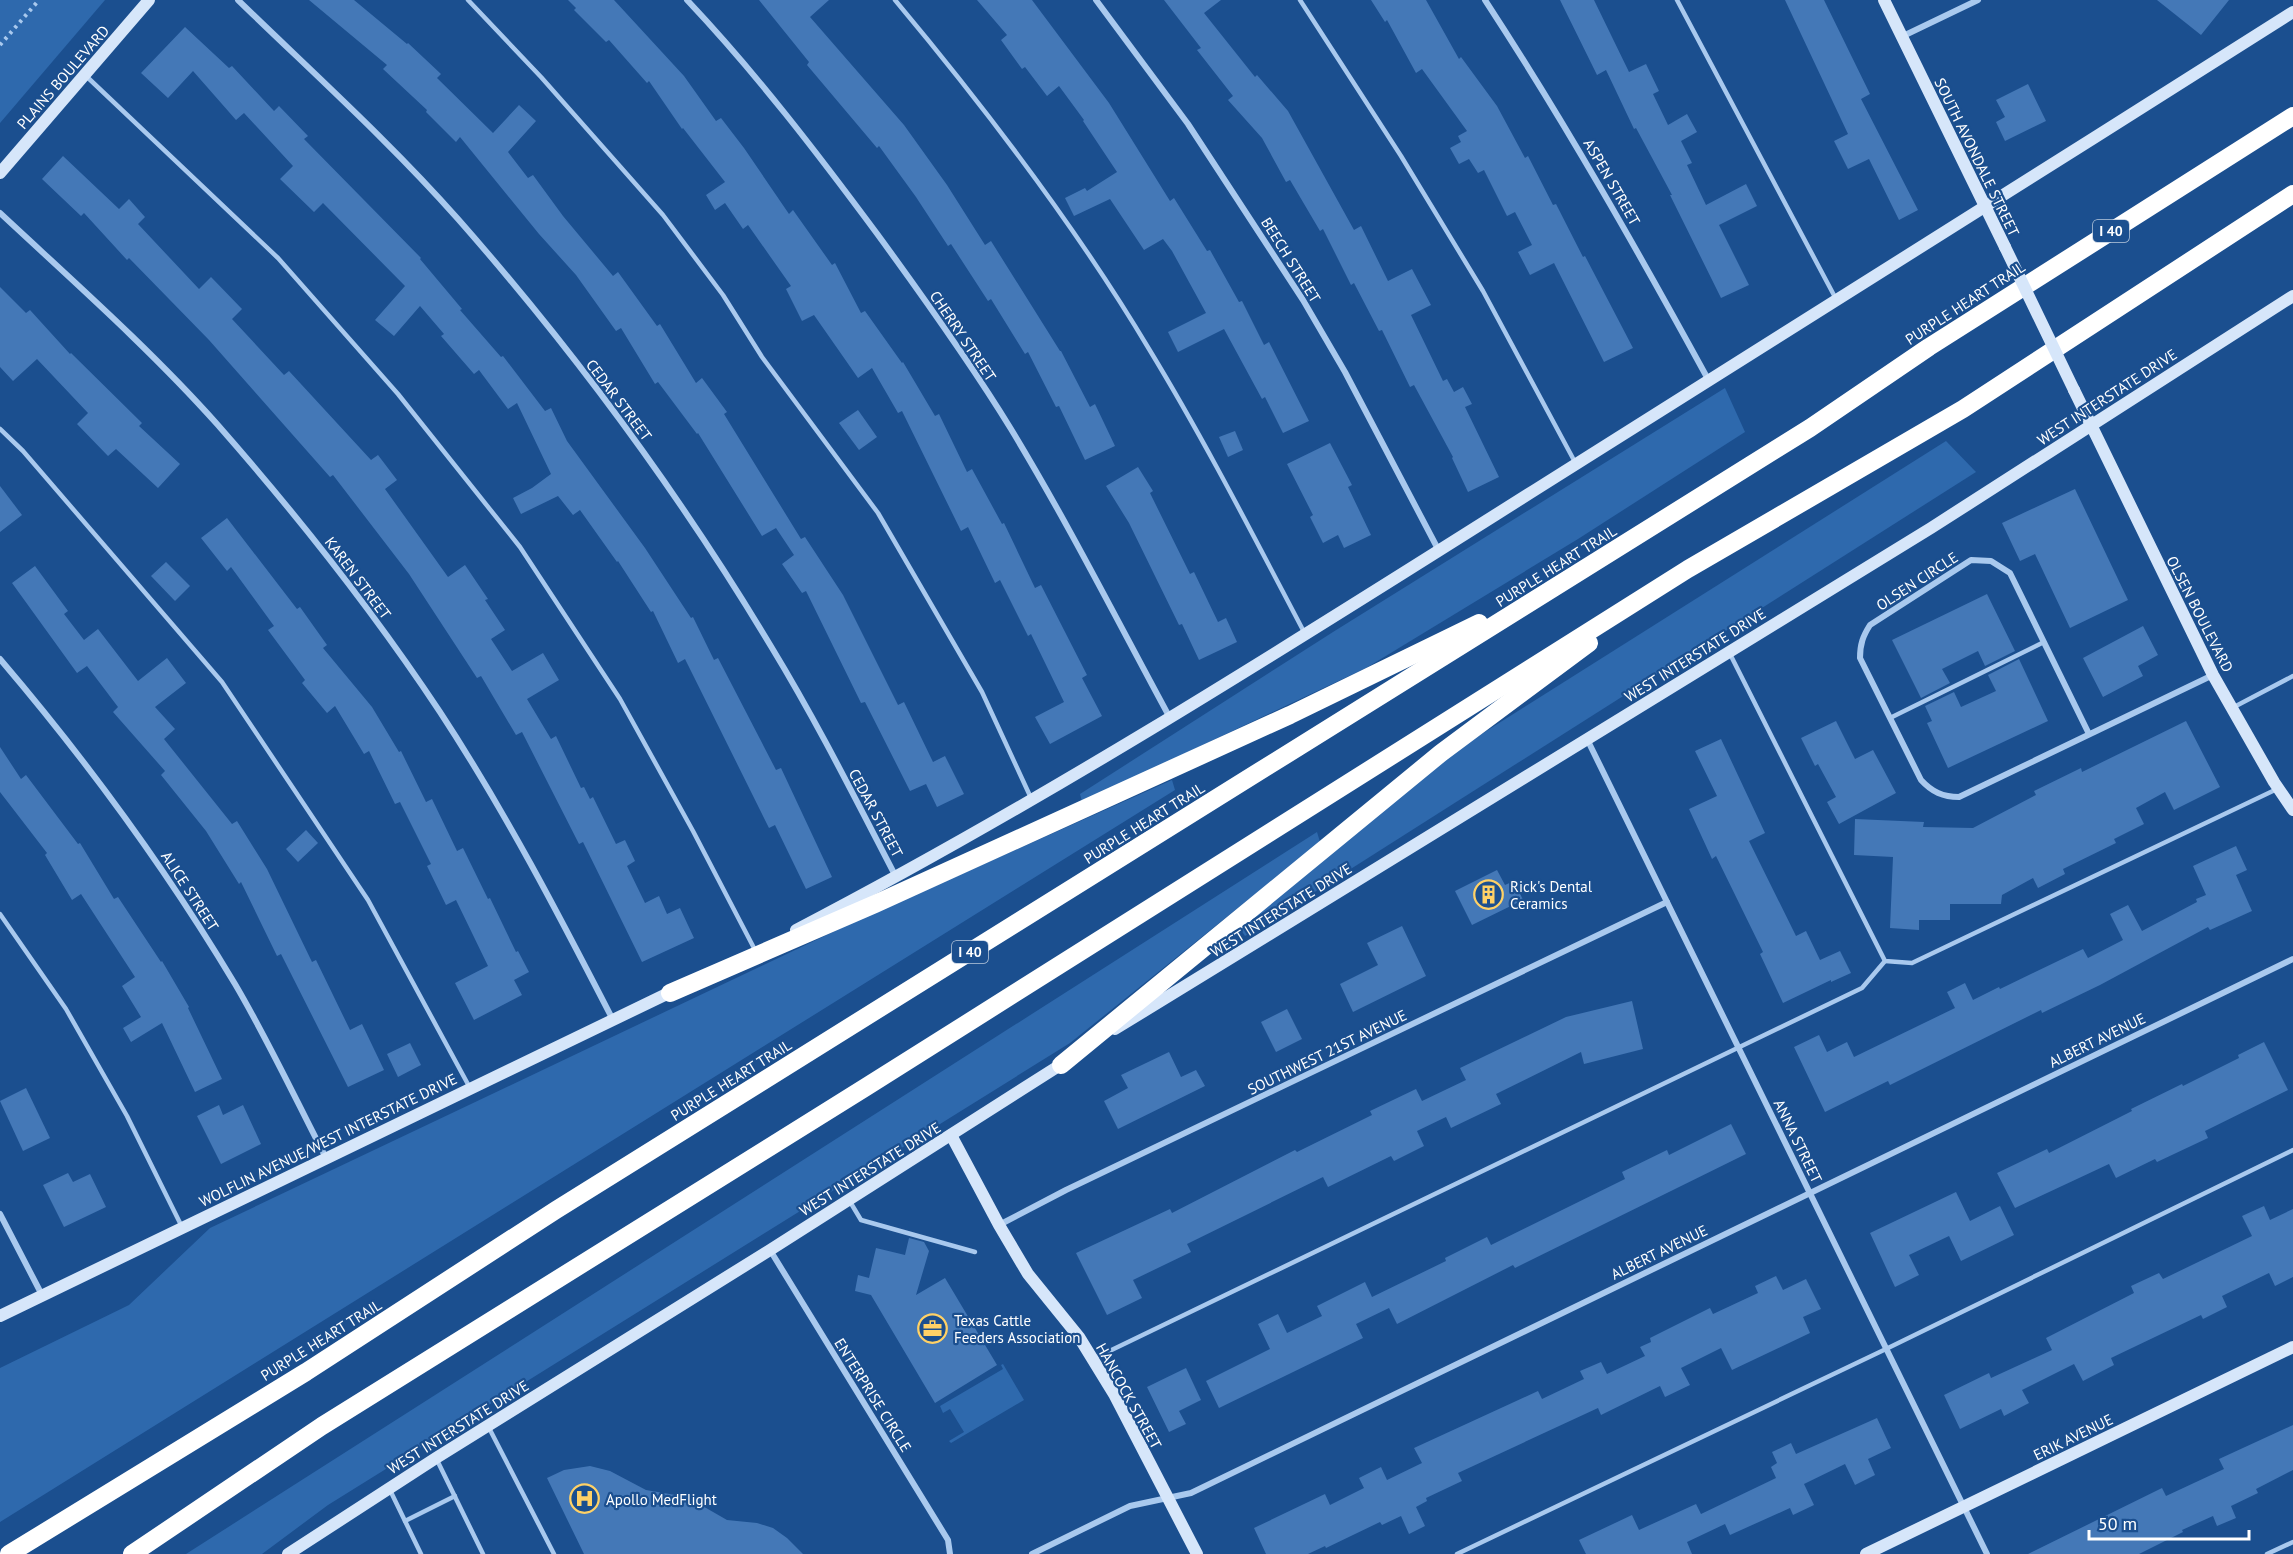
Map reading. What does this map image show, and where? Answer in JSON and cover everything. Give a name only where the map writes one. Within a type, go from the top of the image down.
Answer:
[{"type":"highway","name":"PURPLE HEART TRAIL","points":[[9,1554],[306,1372],[556,1210],[1810,428],[1929,347],[2293,116]]},
{"type":"highway","points":[[132,1554],[322,1426],[876,1081],[1688,569],[1963,409],[2293,194]]},
{"type":"highway","points":[[1061,1065],[1441,753],[1688,569]]},
{"type":"highway","points":[[670,993],[875,904],[1280,720],[1559,585]]},
{"type":"main road","name":"PLAINS BOULEVARD","points":[[0,173],[149,0]]},
{"type":"main road","name":"SOUTH AVONDALE STREET","points":[[1884,0],[2091,425]]},
{"type":"main road","points":[[670,993],[896,877],[1170,718],[1837,301],[2293,12]]},
{"type":"main road","name":"WEST INTERSTATE DRIVE","points":[[288,1554],[436,1458],[1061,1065],[1931,528],[2293,296]]},
{"type":"main road","name":"OLSEN BOULEVARD","points":[[2091,425],[2213,675],[2278,789],[2293,810]]},
{"type":"main road","name":"WOLFLIN AVENUE/WEST INTERSTATE DRIVE","points":[[0,1316],[670,993]]},
{"type":"main road","name":"HANCOCK STREET","points":[[951,1135],[1028,1274],[1079,1337],[1114,1394],[1197,1554]]},
{"type":"main road","name":"ERIK AVENUE","points":[[1866,1554],[2293,1347]]},
{"type":"street","name":"CEDAR STREET","points":[[238,0],[382,138],[459,220],[545,324],[628,431],[706,542],[772,648],[896,877]]},
{"type":"street","name":"CHERRY STREET","points":[[687,0],[750,71],[846,192],[957,348],[1010,428],[1052,498],[1170,718]]},
{"type":"street","name":"BEECH STREET","points":[[1096,0],[1188,124],[1303,300],[1345,372],[1439,551]]},
{"type":"street","name":"ASPEN STREET","points":[[1485,0],[1572,136],[1618,214],[1709,381]]},
{"type":"street","points":[[1901,37],[1978,0]]},
{"type":"street","name":"KAREN STREET","points":[[0,213],[119,324],[194,399],[264,479],[363,602],[441,714],[507,821],[614,1020]]},
{"type":"street","name":"OLSEN CIRCLE","points":[[2089,734],[2010,573],[1991,561],[1971,560],[1870,625],[1863,637],[1860,658],[1921,780],[1937,794],[1948,797],[1959,796],[2213,675]]},
{"type":"street","name":"ALICE STREET","points":[[0,659],[57,725],[154,857],[235,984],[326,1158]]},
{"type":"street","name":"ANNA STREET","points":[[1587,739],[1987,1554]]},
{"type":"street","name":"SOUTHWEST 21ST AVENUE","points":[[999,1225],[1077,1185],[1667,902]]},
{"type":"street","name":"ALBERT AVENUE","points":[[1032,1554],[1130,1506],[1191,1493],[2293,959]]},
{"type":"street","points":[[0,1214],[42,1295]]},
{"type":"street","name":"ENTERPRISE CIRCLE","points":[[770,1250],[948,1540],[950,1554]]},
{"type":"lane","points":[[468,0],[541,77],[663,215],[723,295],[762,357],[878,513],[982,692],[1031,799]]},
{"type":"lane","points":[[895,0],[947,62],[1065,218],[1129,318],[1223,478],[1305,634]]},
{"type":"lane","points":[[1300,0],[1401,156],[1477,281],[1576,464]]},
{"type":"lane","points":[[1677,0],[1837,301]]},
{"type":"lane","points":[[85,75],[278,258],[398,394],[520,548],[620,699],[693,831],[755,951]]},
{"type":"lane","points":[[0,429],[23,451],[222,682],[312,813],[368,900],[470,1088]]},
{"type":"lane","points":[[1890,718],[2044,642]]},
{"type":"lane","points":[[1729,652],[1886,961]]},
{"type":"lane","points":[[2232,708],[2293,676]]},
{"type":"lane","points":[[1886,961],[1912,963],[2278,789]]},
{"type":"lane","points":[[0,914],[66,1009],[127,1116],[182,1227]]},
{"type":"lane","points":[[1093,1359],[1862,988],[1886,961]]},
{"type":"lane","points":[[1457,1554],[1886,1349],[2293,1150]]},
{"type":"lane","points":[[849,1200],[861,1220],[975,1252]]},
{"type":"lane","points":[[488,1426],[554,1554]]},
{"type":"lane","points":[[436,1458],[483,1554]]},
{"type":"lane","points":[[389,1488],[421,1554]]},
{"type":"lane","points":[[405,1521],[455,1496]]},
{"type":"lane","points":[[2267,1554],[2293,1542]]},
{"type":"path","points":[[0,45],[39,0]]},
{"type":"shaded area","points":[[0,0],[105,0],[0,123]]},
{"type":"shaded area","points":[[1725,388],[1745,432],[1578,539],[1366,668],[1082,802],[1080,794],[1333,632]]},
{"type":"shaded area","points":[[1946,441],[1976,472],[1245,936],[1239,927],[1444,760]]},
{"type":"shaded area","points":[[1172,780],[1175,790],[0,1522],[0,1368],[129,1305],[210,1228],[854,922]]},
{"type":"shaded area","points":[[1317,832],[1320,842],[1070,1043],[328,1505],[262,1554],[186,1554]]},
{"type":"shaded area","points":[[1003,1364],[1024,1400],[951,1443],[949,1441],[964,1432],[950,1409],[943,1413],[940,1406],[1003,1369],[1001,1365]]},
{"type":"building","points":[[309,0],[354,0],[408,43],[441,74],[437,78],[493,133],[519,105],[536,121],[508,152],[528,178],[533,175],[563,216],[613,276],[618,272],[657,326],[660,324],[696,383],[702,378],[727,412],[724,414],[801,539],[805,537],[843,595],[898,705],[904,702],[933,762],[945,756],[964,794],[937,807],[926,784],[910,791],[865,702],[861,703],[806,591],[802,593],[782,564],[794,555],[776,528],[762,536],[698,433],[658,382],[655,384],[621,328],[616,331],[576,275],[539,234],[460,137],[456,142],[426,112],[427,110],[383,69],[387,65]]},
{"type":"building","points":[[568,0],[614,0],[684,76],[716,121],[721,118],[789,214],[793,210],[832,265],[835,263],[861,313],[865,311],[903,362],[935,416],[939,414],[967,472],[972,469],[1002,524],[1004,523],[1035,588],[1041,585],[1087,675],[1082,678],[1102,716],[1050,744],[1035,717],[1064,702],[1031,634],[1028,636],[1000,580],[995,583],[968,527],[961,531],[902,411],[898,413],[872,368],[858,378],[814,315],[802,321],[786,289],[791,286],[748,225],[743,229],[725,203],[715,210],[706,195],[725,182],[682,129],[649,81],[647,83],[609,40],[606,42],[574,10],[576,8]]},
{"type":"building","points":[[759,0],[829,0],[810,17],[904,125],[947,185],[985,245],[991,241],[1061,351],[1090,407],[1095,404],[1115,446],[1085,460],[1059,406],[1056,407],[1028,352],[1025,354],[991,299],[988,301],[951,244],[948,246],[879,146],[877,148],[807,65],[809,62]]},
{"type":"building","points":[[977,0],[1032,0],[1109,103],[1170,201],[1174,198],[1207,251],[1210,250],[1239,302],[1242,301],[1264,345],[1269,342],[1309,421],[1283,433],[1265,397],[1262,399],[1224,329],[1178,352],[1168,332],[1206,313],[1172,251],[1163,239],[1144,250],[1110,199],[1074,216],[1065,198],[1085,188],[1087,191],[1117,172],[1059,86],[1047,96],[1025,67],[1022,69],[1001,40],[1007,35]]},
{"type":"building","points":[[1164,0],[1221,0],[1204,13],[1255,77],[1257,75],[1288,111],[1354,230],[1361,226],[1388,281],[1412,269],[1431,305],[1411,315],[1443,381],[1447,379],[1454,392],[1463,387],[1472,404],[1465,407],[1499,477],[1468,492],[1453,457],[1414,385],[1410,387],[1382,330],[1379,331],[1354,283],[1351,285],[1323,229],[1320,231],[1290,180],[1286,182],[1262,138],[1228,100],[1233,96],[1197,50],[1201,48]]},
{"type":"building","points":[[1371,0],[1426,0],[1459,59],[1461,57],[1497,106],[1525,158],[1528,156],[1553,205],[1556,204],[1583,257],[1585,256],[1633,348],[1604,362],[1554,263],[1530,275],[1518,252],[1532,245],[1515,212],[1507,216],[1484,170],[1478,173],[1469,159],[1459,164],[1450,148],[1461,142],[1458,136],[1467,131],[1422,69],[1416,73],[1387,20],[1385,22]]},
{"type":"building","points":[[1560,0],[1594,0],[1629,72],[1646,64],[1659,91],[1653,94],[1668,125],[1687,114],[1697,132],[1681,141],[1692,163],[1687,165],[1706,205],[1746,184],[1757,206],[1719,225],[1749,285],[1721,298],[1670,195],[1672,195],[1636,128],[1634,129],[1606,70],[1597,75]]},
{"type":"building","points":[[1785,0],[1824,0],[1870,94],[1861,99],[1918,210],[1899,220],[1869,159],[1848,169],[1834,141],[1848,134]]},
{"type":"building","points":[[2157,0],[2229,0],[2201,35]]},
{"type":"building","points":[[185,27],[229,68],[232,66],[274,111],[279,106],[308,136],[304,139],[421,258],[462,309],[460,310],[501,357],[503,356],[545,411],[551,408],[567,441],[645,548],[691,618],[693,617],[714,660],[718,658],[776,770],[781,768],[832,877],[806,889],[775,825],[769,828],[685,659],[678,663],[653,611],[651,612],[618,561],[580,510],[573,515],[558,496],[521,514],[513,498],[551,474],[517,403],[508,409],[479,370],[474,374],[441,336],[444,334],[420,306],[394,336],[375,320],[405,286],[323,203],[314,212],[280,179],[293,166],[244,113],[236,120],[193,71],[168,98],[141,73]]},
{"type":"building","points":[[2028,84],[2046,121],[2005,141],[1996,122],[2005,117],[1996,100]]},
{"type":"building","points":[[63,156],[119,209],[129,199],[145,217],[138,224],[199,289],[211,277],[242,309],[232,319],[284,375],[289,371],[371,460],[378,455],[397,480],[385,489],[448,577],[465,565],[488,599],[485,600],[505,630],[491,639],[512,671],[543,653],[559,680],[527,699],[551,739],[556,736],[581,788],[584,787],[590,799],[593,797],[616,844],[625,840],[635,861],[627,866],[645,903],[659,896],[667,914],[680,908],[694,938],[642,962],[583,842],[579,844],[522,732],[516,735],[481,676],[477,678],[409,574],[333,475],[330,477],[209,340],[129,258],[127,260],[84,213],[81,216],[42,179]]},
{"type":"building","points":[[0,287],[26,313],[30,310],[70,354],[142,423],[139,426],[180,464],[158,488],[116,449],[108,456],[77,424],[88,413],[37,359],[13,381],[0,367]]},
{"type":"building","points":[[858,410],[877,437],[859,450],[839,423]]},
{"type":"building","points":[[1235,431],[1243,450],[1228,457],[1219,437]]},
{"type":"building","points":[[1330,443],[1352,485],[1348,487],[1371,535],[1344,548],[1338,535],[1323,543],[1310,517],[1313,515],[1287,464]]},
{"type":"building","points":[[1138,467],[1153,491],[1150,493],[1190,574],[1194,572],[1218,622],[1226,618],[1237,642],[1199,660],[1182,624],[1179,625],[1129,523],[1106,486]]},
{"type":"building","points":[[0,486],[22,515],[0,532]]},
{"type":"building","points":[[2075,489],[2128,600],[2070,628],[2035,554],[2020,561],[2002,523]]},
{"type":"building","points":[[227,518],[297,609],[300,607],[327,645],[323,648],[372,707],[399,752],[401,751],[426,802],[432,799],[457,851],[463,848],[516,952],[518,951],[529,972],[514,980],[522,995],[474,1020],[455,983],[488,966],[456,900],[446,905],[427,866],[431,864],[400,802],[395,804],[369,751],[364,754],[335,706],[327,713],[302,683],[305,680],[268,630],[274,626],[231,567],[227,571],[201,538]]},
{"type":"building","points":[[166,562],[190,586],[175,601],[151,576]]},
{"type":"building","points":[[35,566],[68,611],[64,614],[84,640],[98,629],[138,681],[167,658],[186,683],[155,707],[175,729],[164,739],[232,824],[237,821],[267,869],[312,962],[316,960],[350,1030],[362,1024],[384,1070],[348,1087],[281,954],[277,956],[241,882],[239,884],[206,831],[161,775],[165,771],[113,712],[118,707],[87,666],[77,673],[12,583]]},
{"type":"building","points":[[1987,594],[2015,651],[1985,666],[1978,651],[1942,669],[1950,683],[1921,698],[1892,640]]},
{"type":"building","points":[[2143,626],[2158,655],[2138,666],[2143,676],[2103,697],[2083,658]]},
{"type":"building","points":[[2019,659],[2048,721],[1948,768],[1927,723],[1932,721],[1925,706],[1954,692],[1961,707],[1996,691],[1988,675]]},
{"type":"building","points":[[1836,721],[1855,759],[1873,750],[1896,793],[1839,824],[1827,802],[1836,797],[1818,764],[1815,766],[1801,738]]},
{"type":"building","points":[[2186,721],[2220,787],[2174,810],[2165,792],[2136,808],[2144,824],[2114,839],[2116,843],[2063,869],[2065,874],[2038,888],[2033,878],[2002,895],[2001,904],[1950,904],[1950,920],[1919,920],[1919,930],[1890,928],[1893,857],[1854,855],[1855,819],[1924,822],[1923,827],[1973,828],[2036,795],[2034,791],[2081,768],[2082,772]]},
{"type":"building","points":[[1721,739],[1765,833],[1749,841],[1796,936],[1806,931],[1820,960],[1840,951],[1851,973],[1783,1003],[1760,954],[1763,952],[1716,856],[1712,859],[1689,809],[1717,796],[1695,751]]},
{"type":"building","points":[[0,747],[21,779],[26,775],[78,844],[80,843],[114,899],[118,897],[162,961],[189,1007],[222,1079],[195,1092],[162,1023],[131,1042],[123,1028],[141,1017],[122,986],[135,977],[81,894],[72,900],[45,855],[47,853],[0,792]]},
{"type":"building","points":[[306,830],[318,843],[298,862],[286,849]]},
{"type":"building","points":[[2236,846],[2247,870],[2236,875],[2252,911],[2210,930],[2208,927],[2100,985],[2042,1013],[2041,1010],[1890,1085],[1888,1081],[1825,1112],[1794,1047],[1819,1035],[1827,1052],[1847,1042],[1854,1057],[1955,1008],[1947,992],[1965,983],[1973,1000],[2083,949],[2088,958],[2123,940],[2110,914],[2128,905],[2142,931],[2197,902],[2196,899],[2206,895],[2193,866]]},
{"type":"building","name":"Rick's Dental Ceramics","points":[[1497,870],[1505,885],[1514,881],[1523,900],[1472,925],[1455,891]]},
{"type":"building","points":[[1402,926],[1426,976],[1353,1012],[1340,984],[1378,965],[1367,943]]},
{"type":"building","points":[[1632,1001],[1643,1049],[1584,1064],[1581,1052],[1496,1094],[1501,1104],[1451,1128],[1446,1117],[1417,1131],[1424,1146],[1394,1161],[1391,1156],[1328,1187],[1323,1177],[1187,1244],[1191,1252],[1133,1280],[1142,1298],[1107,1315],[1076,1253],[1170,1209],[1172,1213],[1295,1150],[1297,1152],[1372,1115],[1370,1111],[1416,1089],[1422,1101],[1466,1080],[1460,1068],[1566,1017]]},
{"type":"building","points":[[1287,1009],[1302,1039],[1276,1052],[1261,1022]]},
{"type":"building","points":[[2264,1042],[2288,1090],[2205,1131],[2208,1138],[2157,1162],[2155,1159],[2116,1178],[2109,1164],[2015,1208],[1997,1173],[2047,1149],[2049,1153],[2132,1111],[2131,1109],[2239,1058],[2238,1055]]},
{"type":"building","points":[[410,1043],[421,1065],[398,1077],[387,1054]]},
{"type":"building","points":[[1169,1052],[1181,1077],[1196,1070],[1205,1086],[1118,1129],[1104,1101],[1128,1088],[1121,1075]]},
{"type":"building","points":[[26,1088],[50,1138],[23,1151],[0,1101]]},
{"type":"building","points":[[219,1105],[223,1115],[243,1105],[261,1144],[221,1164],[197,1116]]},
{"type":"building","points":[[1731,1124],[1746,1154],[1515,1268],[1513,1265],[1397,1324],[1389,1308],[1356,1324],[1363,1338],[1219,1408],[1206,1381],[1270,1349],[1258,1324],[1278,1314],[1287,1333],[1322,1316],[1317,1306],[1365,1282],[1372,1297],[1446,1261],[1445,1258],[1487,1237],[1491,1245],[1625,1179],[1622,1172],[1667,1150],[1669,1155]]},
{"type":"building","points":[[68,1173],[73,1182],[90,1174],[106,1207],[64,1227],[43,1185]]},
{"type":"building","points":[[1956,1192],[1970,1221],[2000,1206],[2014,1235],[1961,1261],[1949,1236],[1909,1255],[1919,1275],[1895,1287],[1870,1233]]},
{"type":"building","points":[[2264,1206],[2270,1220],[2293,1209],[2293,1277],[2275,1286],[2269,1273],[2222,1296],[2227,1307],[2203,1319],[2201,1315],[2111,1358],[2114,1365],[2083,1381],[2074,1364],[2022,1390],[2029,1403],[2004,1416],[2001,1409],[1960,1429],[1944,1395],[1989,1373],[1991,1378],[2052,1350],[2046,1338],[2134,1293],[2131,1286],[2159,1273],[2163,1279],[2252,1236],[2242,1216]]},
{"type":"building","name":"Texas Cattle Feeders Association","points":[[909,1238],[924,1242],[929,1251],[916,1295],[945,1278],[997,1365],[935,1403],[871,1295],[855,1291],[858,1275],[869,1278],[876,1248],[905,1255]]},
{"type":"building","points":[[1776,1276],[1783,1290],[1806,1279],[1821,1309],[1803,1317],[1810,1333],[1732,1370],[1721,1348],[1681,1368],[1690,1385],[1665,1397],[1660,1386],[1601,1415],[1598,1408],[1458,1473],[1462,1481],[1426,1498],[1427,1501],[1416,1507],[1425,1526],[1409,1534],[1401,1516],[1382,1525],[1380,1522],[1326,1548],[1325,1546],[1308,1554],[1266,1554],[1254,1528],[1325,1494],[1330,1505],[1364,1488],[1359,1478],[1381,1467],[1387,1480],[1422,1463],[1414,1448],[1538,1391],[1542,1399],[1584,1379],[1580,1371],[1601,1362],[1607,1374],[1645,1356],[1640,1347],[1651,1342],[1650,1338],[1710,1308],[1713,1314],[1758,1293],[1755,1286]]},
{"type":"building","points":[[1186,1368],[1201,1400],[1179,1411],[1186,1424],[1169,1432],[1147,1387]]},
{"type":"building","points":[[1877,1418],[1891,1448],[1868,1459],[1875,1475],[1855,1485],[1845,1464],[1804,1484],[1814,1505],[1793,1515],[1790,1508],[1730,1535],[1725,1524],[1687,1542],[1692,1554],[1586,1554],[1579,1540],[1632,1515],[1639,1530],[1696,1504],[1701,1514],[1776,1478],[1771,1467],[1777,1463],[1772,1452],[1791,1443],[1796,1454]]},
{"type":"building","points":[[2293,1425],[2293,1470],[2256,1489],[2258,1493],[2231,1506],[2236,1518],[2217,1526],[2213,1516],[2139,1554],[2028,1554],[2162,1488],[2166,1496],[2224,1469],[2219,1459]]},
{"type":"building","points":[[590,1466],[610,1471],[646,1490],[687,1497],[727,1520],[757,1523],[773,1528],[803,1554],[584,1554],[547,1478],[564,1470]]},
{"type":"place","name":"Rick's Dental Ceramics","points":[[1489,895]]},
{"type":"place","name":"Texas Cattle Feeders Association","points":[[933,1329]]},
{"type":"place","name":"Apollo MedFlight","points":[[585,1499]]}]
